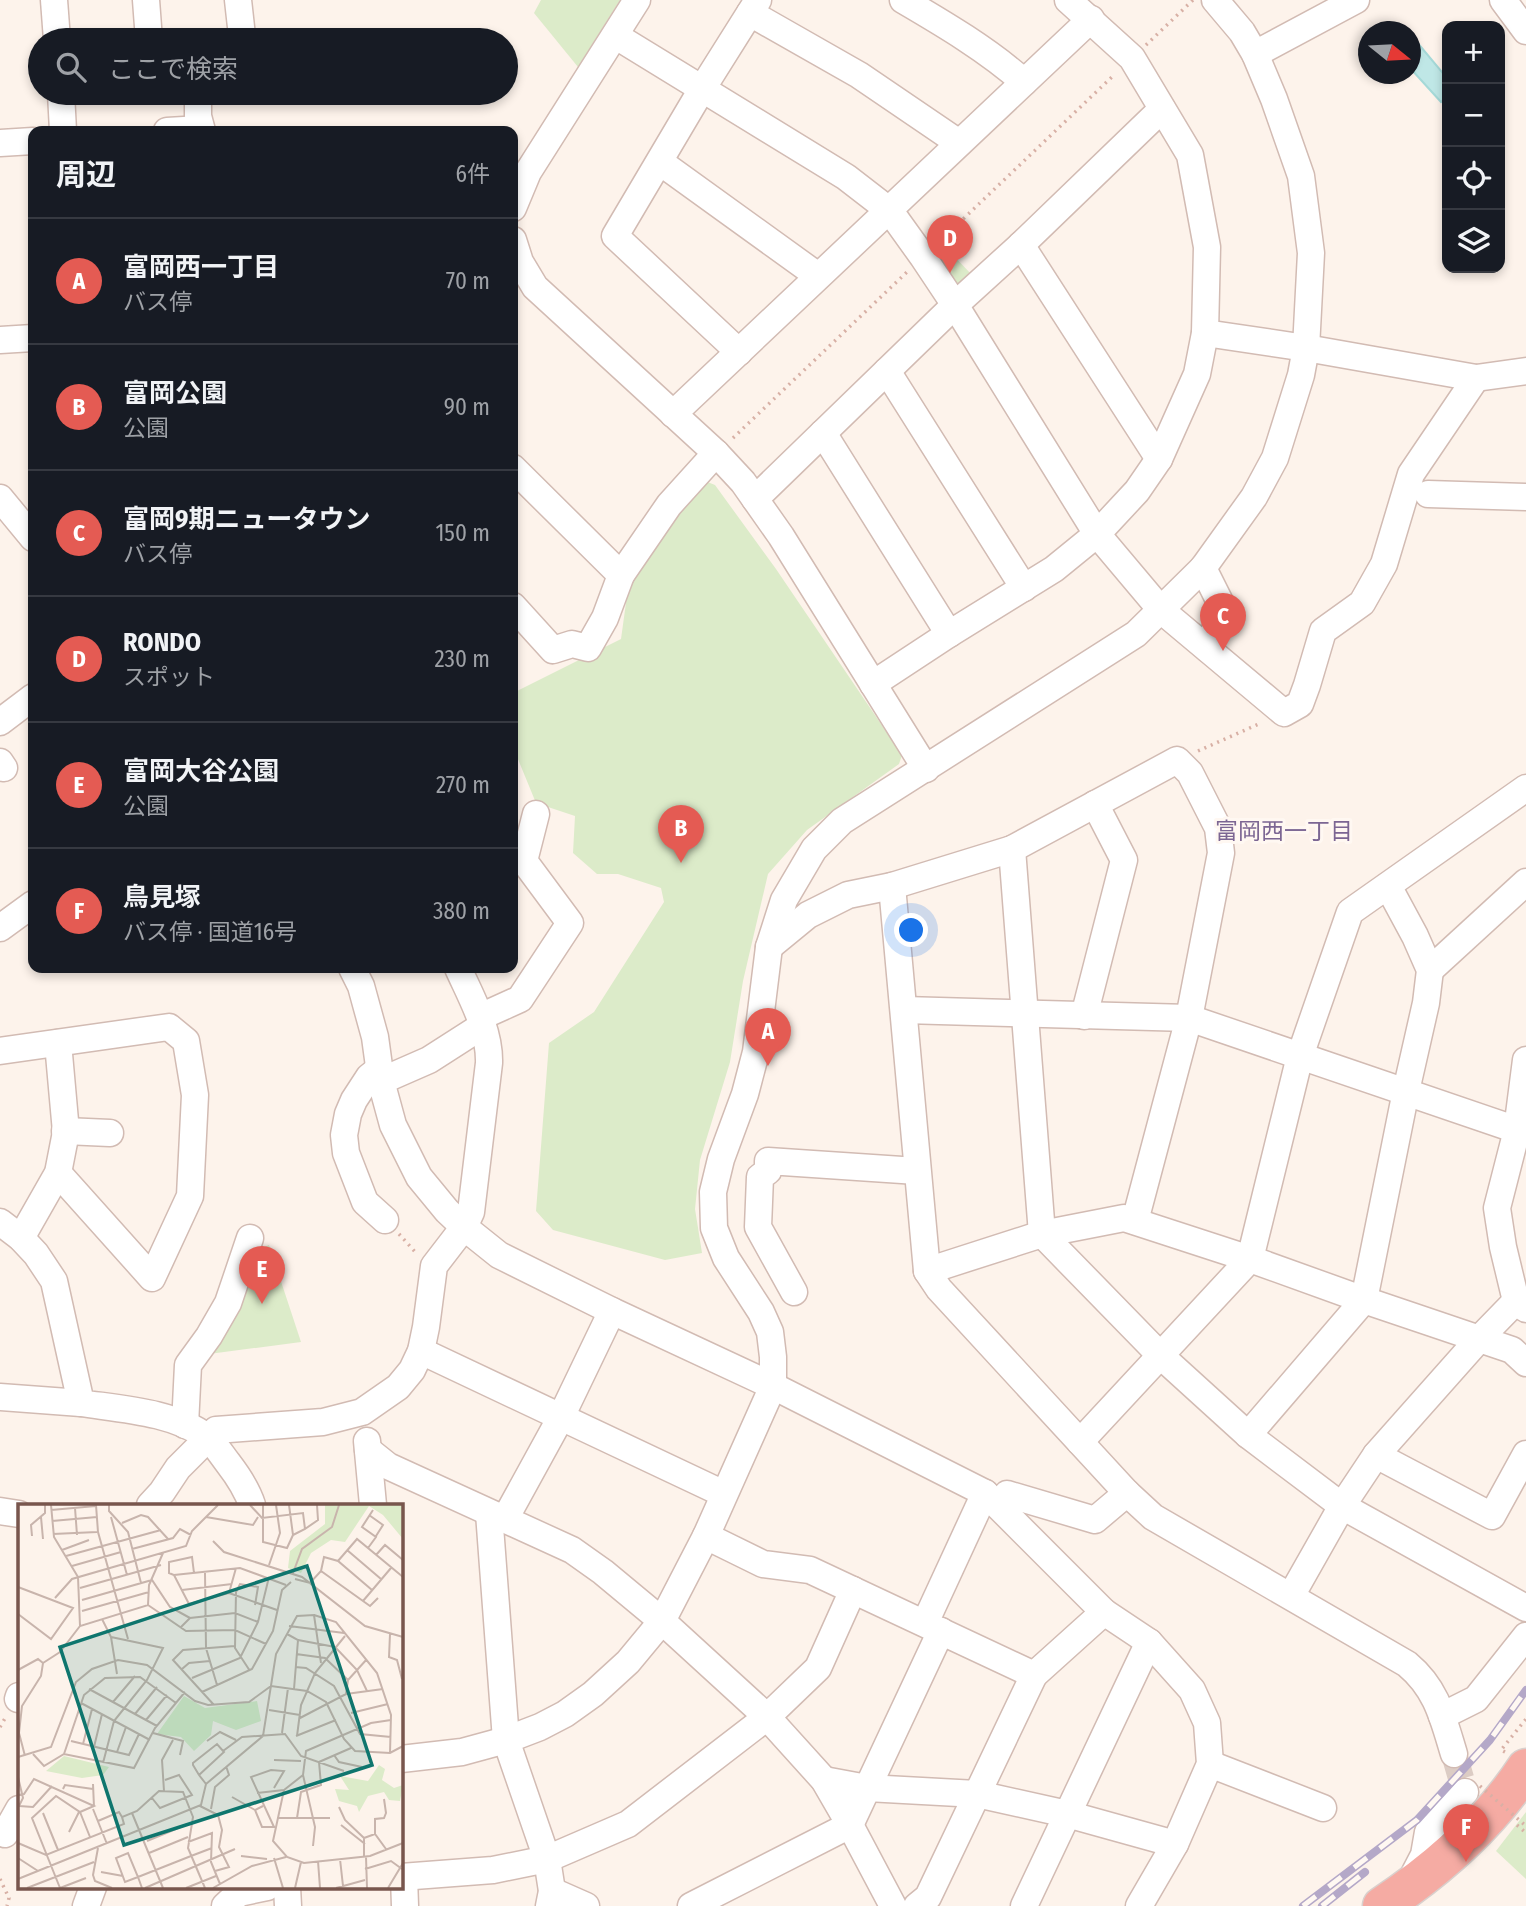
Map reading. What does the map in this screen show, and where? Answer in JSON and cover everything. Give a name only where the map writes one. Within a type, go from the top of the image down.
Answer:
[{"type":"highway","points":[[1400,1901],[1462,1844],[1503,1780]]},
{"type":"street","points":[[54,0],[56,28]]},
{"type":"street","points":[[146,0],[148,28]]},
{"type":"street","points":[[238,0],[241,28]]},
{"type":"street","points":[[518,196],[528,172],[637,0]]},
{"type":"street","points":[[902,0],[970,42],[1024,82]]},
{"type":"street","points":[[873,684],[1054,569],[1097,534],[1138,491],[1159,459],[1197,374],[1205,333],[1208,247],[1190,155],[1132,58],[1068,0]]},
{"type":"street","points":[[402,1759],[462,1752],[506,1740],[540,1727],[593,1695],[628,1662],[662,1621],[706,1536],[773,1386],[770,1332],[761,1312],[726,1258],[714,1228],[713,1192],[756,1052],[769,947],[783,900],[814,849],[842,821],[1136,634],[1203,568],[1254,497],[1275,458],[1301,375],[1306,348],[1311,253],[1301,176],[1255,54],[1242,32],[1215,0]]},
{"type":"street","points":[[1255,54],[1356,0]]},
{"type":"street","points":[[1503,0],[1526,31]]},
{"type":"street","points":[[739,352],[615,236],[754,6],[960,143]]},
{"type":"street","points":[[673,414],[1091,19]]},
{"type":"street","points":[[615,36],[846,177],[890,211],[955,305],[1097,534],[1161,610],[1284,713],[1300,704],[1323,631],[1362,603],[1384,564],[1411,474],[1476,378]]},
{"type":"street","points":[[62,105],[64,126]]},
{"type":"street","points":[[198,105],[201,126]]},
{"type":"street","points":[[755,499],[1162,109]]},
{"type":"street","points":[[0,143],[28,141]]},
{"type":"street","points":[[660,162],[818,276]]},
{"type":"street","points":[[1021,244],[1159,459]]},
{"type":"street","points":[[518,256],[536,287],[716,453],[743,482],[781,536],[926,769]]},
{"type":"street","points":[[1205,333],[1476,378],[1526,371]]},
{"type":"street","points":[[0,340],[28,338]]},
{"type":"street","points":[[887,371],[1024,588]]},
{"type":"street","points":[[823,433],[949,634]]},
{"type":"street","points":[[518,612],[553,650],[572,643],[589,648],[605,618],[621,575],[669,505],[716,453]]},
{"type":"street","points":[[518,473],[621,575]]},
{"type":"street","points":[[1429,494],[1526,498]]},
{"type":"street","points":[[0,498],[28,532]]},
{"type":"street","points":[[1203,568],[1223,607],[1208,649]]},
{"type":"street","points":[[0,722],[28,701]]},
{"type":"street","points":[[769,947],[808,915],[848,895],[891,886],[1012,849],[1177,760],[1190,774],[1218,828],[1221,853],[1189,1018],[1135,1221]]},
{"type":"street","points":[[1080,1442],[1250,1259],[1300,1056],[1350,912],[1526,788]]},
{"type":"street","points":[[1084,1016],[1124,860],[1095,804]]},
{"type":"street","points":[[385,1220],[365,1202],[346,1153],[344,1135],[348,1114],[369,1077],[429,1060],[481,1022],[520,999],[570,923],[524,861],[536,814]]},
{"type":"street","points":[[1012,849],[1042,1234],[1161,1356],[1248,1435],[1342,1506],[1526,1608]]},
{"type":"street","points":[[1430,970],[1526,882]]},
{"type":"street","points":[[891,886],[927,1271],[939,1290],[1127,1493],[1153,1517],[1407,1664],[1422,1676],[1442,1716],[1454,1754]]},
{"type":"street","points":[[1248,1435],[1364,1300],[1426,1003],[1430,970],[1388,886]]},
{"type":"street","points":[[0,928],[28,908]]},
{"type":"street","points":[[354,973],[361,986],[375,1037],[380,1075],[393,1125],[419,1177],[464,1227],[499,1255],[773,1386],[992,1499],[1104,1612],[1149,1643],[1192,1690],[1207,1723],[1210,1764],[1175,1844],[1139,1906]]},
{"type":"street","points":[[151,1504],[178,1468],[216,1430],[323,1422],[362,1412],[398,1387],[412,1370],[421,1351],[426,1327],[427,1261],[464,1227],[471,1212],[490,1048],[460,973]]},
{"type":"street","points":[[904,1010],[1189,1018],[1521,1132]]},
{"type":"street","points":[[0,1051],[169,1027],[186,1041],[195,1095],[190,1196],[152,1278],[58,1172]]},
{"type":"street","points":[[21,1238],[58,1172],[65,1131],[58,1044]]},
{"type":"street","points":[[1291,1596],[1342,1506],[1376,1455],[1479,1339],[1521,1305],[1503,1247],[1497,1208],[1521,1132],[1526,1060]]},
{"type":"street","points":[[65,1131],[110,1132]]},
{"type":"street","points":[[794,1292],[758,1227],[760,1177],[768,1171],[768,1161],[917,1171]]},
{"type":"street","points":[[927,1271],[1042,1234],[1124,1218],[1512,1350],[1526,1363]]},
{"type":"street","points":[[0,1222],[36,1254],[54,1282],[81,1403]]},
{"type":"street","points":[[184,1425],[188,1365],[228,1303],[250,1238]]},
{"type":"street","points":[[586,1906],[550,1898],[547,1859],[506,1740],[497,1516],[561,1417],[612,1311]]},
{"type":"street","points":[[421,1351],[724,1494]]},
{"type":"street","points":[[0,1397],[81,1403],[141,1412],[184,1425],[208,1438],[240,1479],[251,1504]]},
{"type":"street","points":[[362,1412],[373,1504]]},
{"type":"street","points":[[368,1450],[388,1466],[572,1550],[662,1621],[767,1717],[824,1780],[893,1906]]},
{"type":"street","points":[[1376,1455],[1492,1516],[1526,1454]]},
{"type":"street","points":[[691,1906],[850,1825],[933,1627],[992,1499],[1007,1494],[1095,1520],[1127,1493]]},
{"type":"street","points":[[0,1511],[18,1514]]},
{"type":"street","points":[[706,1536],[763,1564],[810,1570],[1034,1675]]},
{"type":"street","points":[[405,1906],[402,1877],[493,1870],[547,1859],[628,1824],[767,1717],[818,1668],[853,1590]]},
{"type":"street","points":[[917,1906],[928,1897],[1034,1675],[1104,1612]]},
{"type":"street","points":[[1442,1716],[1476,1699],[1526,1636]]},
{"type":"street","points":[[1024,1906],[1149,1643]]},
{"type":"street","points":[[1210,1764],[1323,1808]]},
{"type":"street","points":[[824,1780],[867,1788],[977,1794],[1067,1814],[1175,1844]]},
{"type":"street","points":[[5,1834],[18,1811]]},
{"type":"street","points":[[86,1906],[93,1888]]},
{"type":"street","points":[[225,1906],[239,1893],[262,1888]]},
{"type":"street","points":[[287,1888],[288,1906]]},
{"type":"path","points":[[716,453],[1193,0]]},
{"type":"path","points":[[1177,760],[1284,713]]},
{"type":"path","points":[[405,1242],[427,1261]]},
{"type":"path","points":[[1526,1719],[1503,1780],[1526,1826]]},
{"type":"path","points":[[0,1879],[9,1898],[7,1906]]},
{"type":"green space","points":[[541,0],[620,0],[578,67],[534,13]]},
{"type":"green space","points":[[946,248],[974,277],[957,293],[933,259]]},
{"type":"green space","points":[[700,479],[715,485],[776,569],[902,755],[899,764],[807,830],[768,874],[743,981],[730,1062],[700,1160],[695,1209],[702,1253],[665,1260],[553,1230],[536,1211],[549,1043],[594,1012],[664,902],[661,888],[618,874],[597,874],[573,853],[575,816],[536,803],[518,759],[518,690],[621,639],[629,581]]},
{"type":"green space","points":[[269,1245],[301,1342],[209,1354],[253,1252]]},
{"type":"green space","points":[[1526,1812],[1526,1879],[1496,1851]]},
{"type":"water","points":[[1421,47],[1442,72],[1441,102],[1421,80]]},
{"type":"tunnel","points":[[1454,1754],[1465,1792]]},
{"type":"railway","points":[[1303,1906],[1417,1820],[1490,1740],[1526,1690]]},
{"type":"railway","points":[[1322,1906],[1365,1872]]},
{"type":"place","name":"RONDO","points":[[950,273]]},
{"type":"place","name":"富岡9期ニュータウン","points":[[1223,651]]},
{"type":"place","name":"富岡公園","points":[[681,863]]},
{"type":"place","name":"富岡西一丁目","points":[[768,1066]]},
{"type":"place","name":"富岡大谷公園","points":[[262,1304]]},
{"type":"place","name":"鳥見塚","points":[[1466,1862]]},
{"type":"district","name":"富岡西一丁目","points":[[1284,831]]}]
